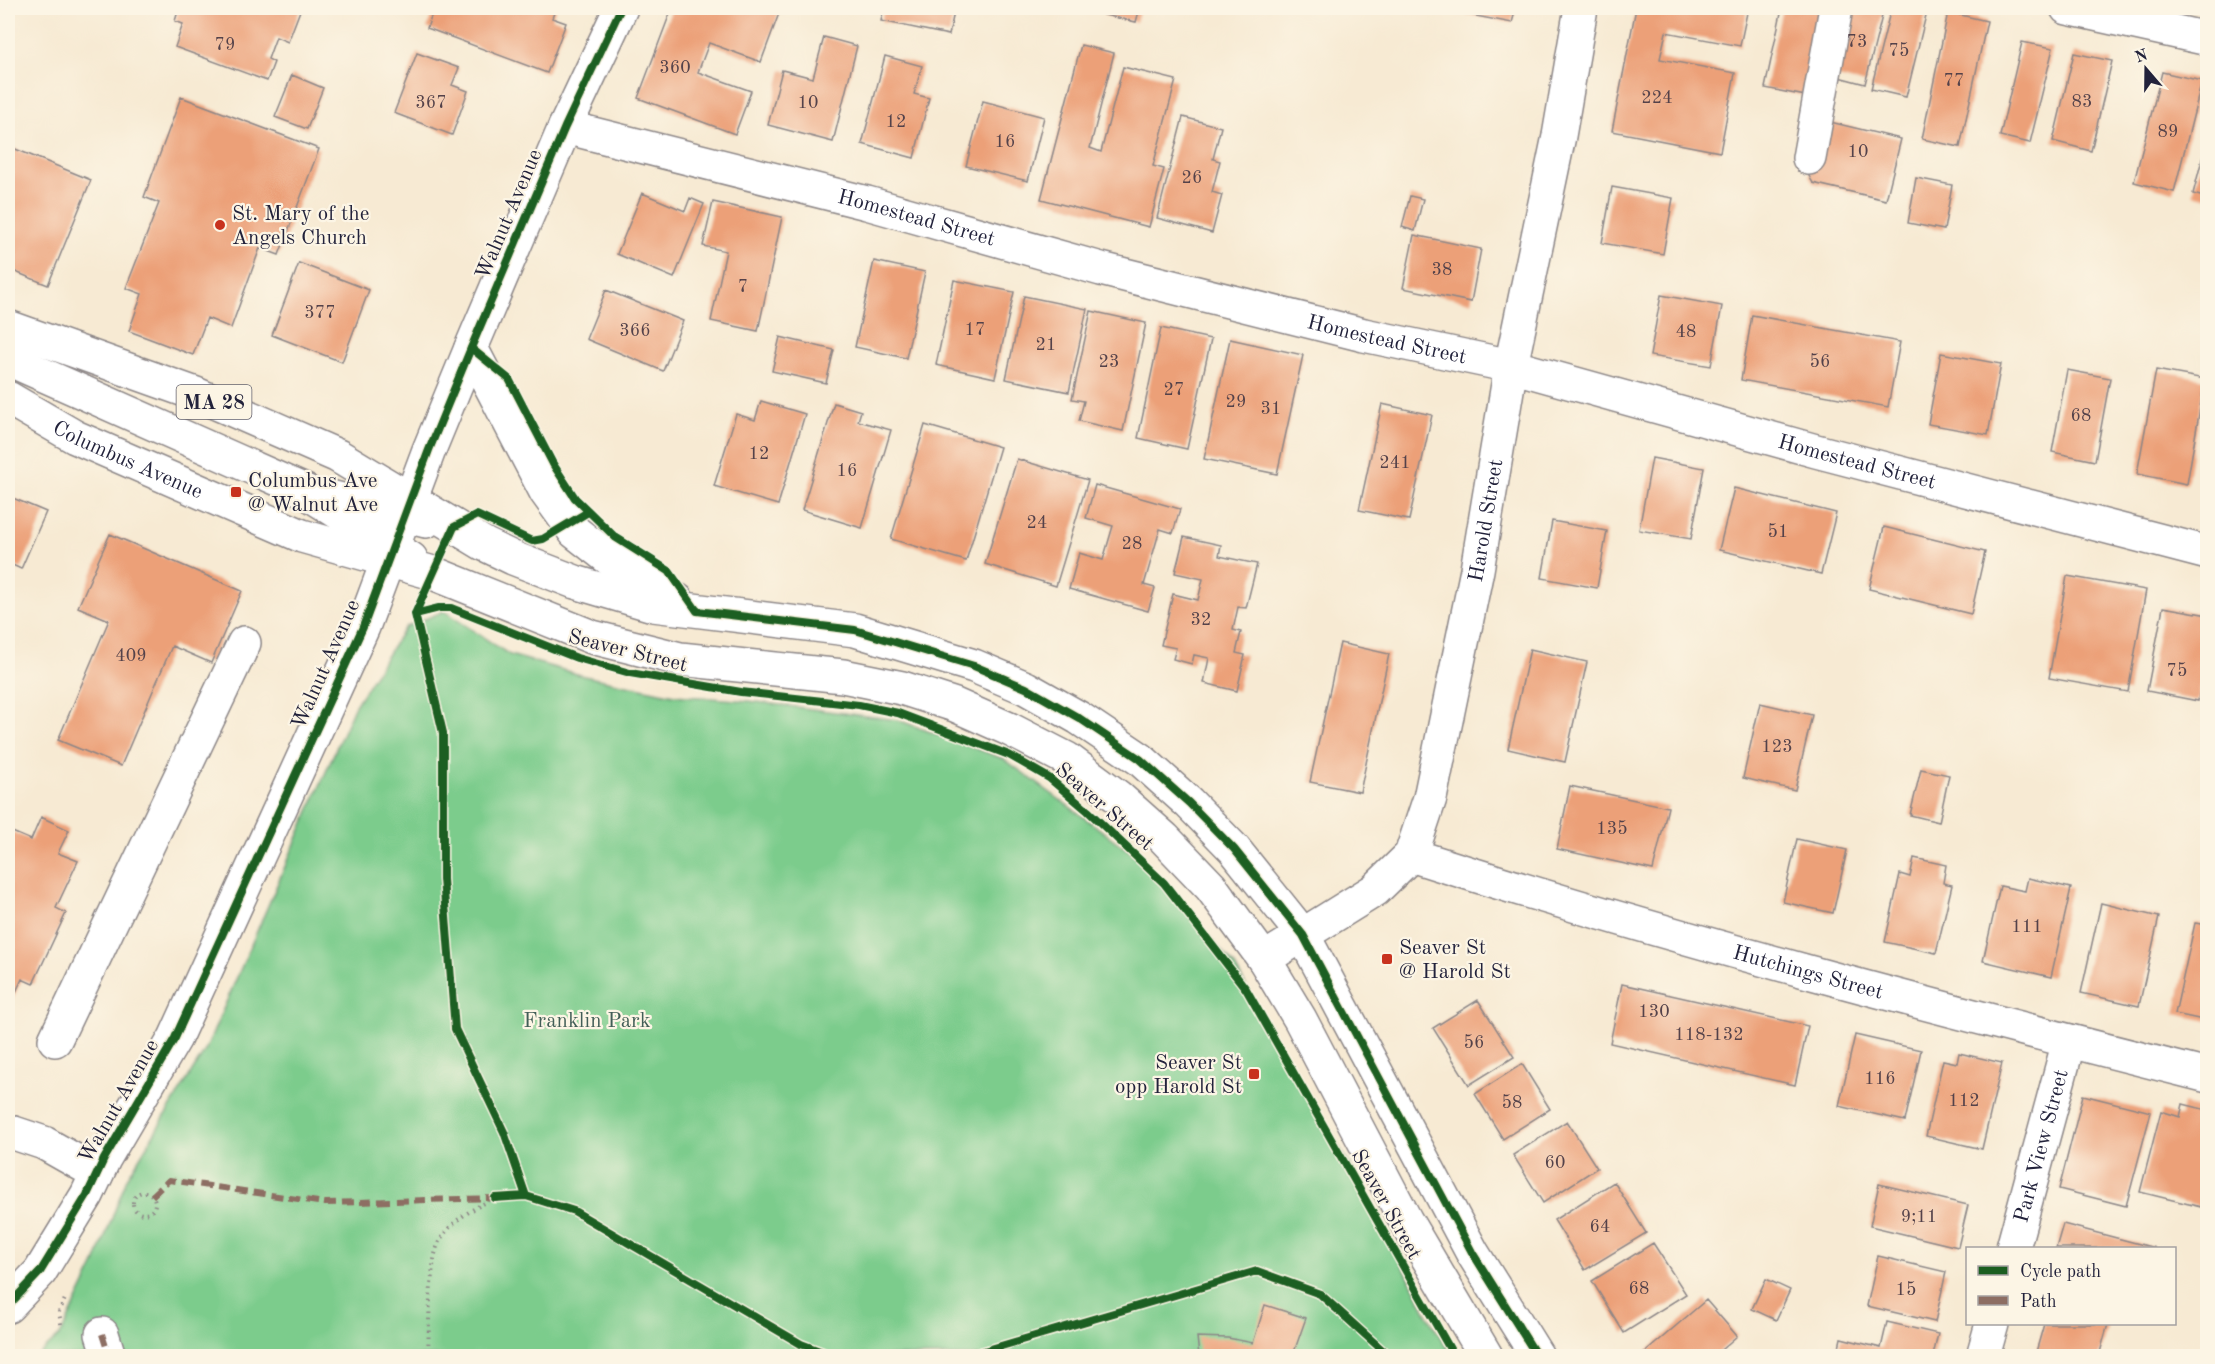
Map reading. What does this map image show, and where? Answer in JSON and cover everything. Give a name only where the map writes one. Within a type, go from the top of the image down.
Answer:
[{"type":"street","name":"Walnut Avenue","points":[[8,1306],[40,1272],[175,1038],[358,638],[471,348],[565,127],[621,8]]},
{"type":"street","name":"Harold Street","points":[[1264,959],[1375,890],[1412,855],[1430,798],[1477,570],[1511,366],[1559,136],[1581,8]]},
{"type":"street","points":[[1809,158],[1836,8]]},
{"type":"street","points":[[2067,8],[2208,39]]},
{"type":"street","name":"Homestead Street","points":[[565,127],[867,203],[1101,269],[1364,335],[1511,366],[1827,454],[2208,553]]},
{"type":"street","name":"MA 28","points":[[8,327],[196,394],[338,456],[408,508],[454,527],[513,558],[575,582],[653,605],[855,630],[974,666],[1026,688],[1079,718],[1140,759],[1189,802],[1234,849],[1303,934],[1472,1252],[1537,1356]]},
{"type":"street","points":[[471,348],[546,492],[574,532],[610,561],[697,611]]},
{"type":"street","name":"Columbus Avenue","points":[[8,359],[305,491],[390,554]]},
{"type":"street","name":"Columbus Avenue","points":[[8,398],[75,436],[287,530],[390,554]]},
{"type":"street","name":"Columbus Avenue","points":[[305,491],[408,508]]},
{"type":"street","name":"Seaver Street","points":[[390,554],[592,637],[680,659],[843,676],[902,688],[955,705],[1010,729],[1067,759],[1118,797],[1164,838],[1211,887],[1264,959],[1300,1019],[1406,1221],[1486,1356]]},
{"type":"street","points":[[55,1040],[244,643]]},
{"type":"street","name":"Hutchings Street","points":[[1412,855],[1566,904],[2069,1041],[2208,1076]]},
{"type":"street","name":"Park View Street","points":[[2013,1247],[2069,1041]]},
{"type":"street","points":[[8,1131],[44,1143],[97,1173]]},
{"type":"street","points":[[1983,1356],[1991,1325]]},
{"type":"path","points":[[146,1192],[152,1196],[155,1203],[151,1212],[144,1215],[136,1212],[132,1202],[136,1196],[146,1192]]},
{"type":"path","points":[[428,1356],[429,1299],[438,1241],[464,1214],[495,1198],[506,1197]]},
{"type":"path","points":[[61,1324],[59,1312],[71,1291]]},
{"type":"path","points":[[791,1338],[812,1348]]},
{"type":"path","points":[[801,1344],[808,1356]]},
{"type":"green space","name":"Franklin Park","points":[[444,611],[510,655],[584,676],[674,695],[749,701],[898,720],[1004,759],[1078,813],[1137,857],[1234,965],[1288,1062],[1360,1182],[1434,1327],[1452,1356],[37,1356],[61,1334],[94,1266],[127,1178],[206,1049],[354,707],[405,627]]},
{"type":"building","points":[[179,8],[301,8],[288,42],[276,37],[268,59],[274,62],[267,81],[175,47],[183,24],[175,21]]},
{"type":"building","points":[[434,8],[556,8],[552,18],[566,23],[547,73],[427,28]]},
{"type":"building","points":[[672,8],[781,8],[761,62],[709,43],[698,72],[751,91],[735,134],[638,98]]},
{"type":"building","points":[[884,8],[955,8],[949,35],[881,21]]},
{"type":"building","points":[[1105,8],[1140,8],[1136,22],[1104,15]]},
{"type":"building","points":[[1451,8],[1516,8],[1512,23],[1450,11]]},
{"type":"building","points":[[1636,8],[1748,8],[1740,46],[1666,32],[1660,59],[1735,73],[1720,152],[1612,131]]},
{"type":"building","points":[[1782,8],[1825,8],[1806,96],[1765,88]]},
{"type":"building","points":[[1848,8],[1884,8],[1865,84],[1831,75]]},
{"type":"building","points":[[1891,8],[1927,11],[1906,97],[1871,89]]},
{"type":"building","points":[[1948,12],[1987,21],[1960,147],[1922,139]]},
{"type":"building","points":[[824,37],[857,46],[833,142],[768,125],[782,70],[813,78]]},
{"type":"building","points":[[2022,42],[2053,48],[2030,143],[2000,136]]},
{"type":"building","points":[[1081,45],[1114,53],[1090,148],[1101,152],[1123,67],[1176,80],[1153,166],[1164,169],[1149,227],[1041,199]]},
{"type":"building","points":[[417,53],[459,68],[452,85],[468,91],[452,135],[394,113]]},
{"type":"building","points":[[2074,53],[2112,61],[2091,151],[2053,141]]},
{"type":"building","points":[[885,56],[922,66],[914,94],[929,98],[914,158],[862,144]]},
{"type":"building","points":[[2162,72],[2202,81],[2174,192],[2134,182]]},
{"type":"building","points":[[292,75],[323,88],[307,129],[275,117]]},
{"type":"building","name":"St. Mary of the Angels Church","points":[[181,97],[319,149],[279,255],[260,248],[231,328],[207,318],[193,355],[129,331],[142,294],[126,288],[159,203],[144,197]]},
{"type":"building","points":[[983,101],[1044,117],[1028,181],[966,166]]},
{"type":"building","points":[[1183,117],[1221,127],[1213,159],[1220,161],[1212,192],[1222,195],[1212,233],[1157,218]]},
{"type":"building","points":[[1826,121],[1901,139],[1886,200],[1813,183],[1809,176]]},
{"type":"building","points":[[2208,140],[2208,198],[2193,194]]},
{"type":"building","points":[[8,146],[91,180],[48,285],[8,269]]},
{"type":"building","points":[[1916,178],[1952,185],[1944,230],[1908,223]]},
{"type":"building","points":[[1612,187],[1673,198],[1663,254],[1602,243]]},
{"type":"building","points":[[642,193],[685,211],[690,198],[704,204],[674,278],[617,254]]},
{"type":"building","points":[[1410,196],[1423,199],[1415,231],[1402,227]]},
{"type":"building","points":[[713,202],[782,217],[758,331],[711,321],[726,251],[703,246]]},
{"type":"building","points":[[1414,235],[1481,249],[1471,302],[1403,288]]},
{"type":"building","points":[[874,261],[925,272],[906,358],[855,347]]},
{"type":"building","points":[[299,263],[369,290],[342,362],[272,335]]},
{"type":"building","points":[[954,280],[1014,292],[995,378],[936,365]]},
{"type":"building","points":[[606,290],[683,321],[663,371],[586,339]]},
{"type":"building","points":[[1661,295],[1722,306],[1711,366],[1650,356]]},
{"type":"building","points":[[1024,296],[1087,309],[1069,392],[1006,379]]},
{"type":"building","points":[[1091,311],[1146,323],[1123,431],[1079,421],[1084,401],[1072,399]]},
{"type":"building","points":[[1752,315],[1900,342],[1888,407],[1741,380]]},
{"type":"building","points":[[1161,328],[1211,339],[1187,449],[1138,438]]},
{"type":"building","points":[[780,337],[834,350],[826,383],[772,371]]},
{"type":"building","points":[[1230,339],[1303,355],[1277,474],[1204,459]]},
{"type":"building","points":[[1941,353],[2001,364],[1988,435],[1928,424]]},
{"type":"building","points":[[2067,370],[2110,378],[2095,461],[2052,452]]},
{"type":"building","points":[[2156,370],[2205,379],[2187,484],[2137,474]]},
{"type":"building","points":[[761,401],[805,414],[778,505],[714,486],[736,414],[755,420]]},
{"type":"building","points":[[834,403],[861,411],[858,421],[891,430],[862,528],[802,510]]},
{"type":"building","points":[[1382,404],[1432,415],[1409,520],[1359,510]]},
{"type":"building","points":[[925,425],[1000,447],[966,561],[891,539]]},
{"type":"building","points":[[1652,458],[1704,468],[1691,539],[1639,530]]},
{"type":"building","points":[[1017,459],[1088,480],[1056,586],[985,564]]},
{"type":"building","points":[[1095,485],[1180,509],[1173,533],[1160,529],[1144,585],[1155,588],[1148,611],[1069,589],[1079,553],[1103,560],[1113,526],[1086,518]]},
{"type":"building","points":[[1734,488],[1836,513],[1821,574],[1719,550]]},
{"type":"building","points":[[8,496],[46,512],[21,569],[8,563]]},
{"type":"building","points":[[1552,521],[1607,531],[1597,588],[1542,578]]},
{"type":"building","points":[[1884,527],[1985,552],[1971,614],[1869,589]]},
{"type":"building","points":[[110,534],[242,591],[211,663],[172,646],[121,766],[58,740],[109,620],[78,607]]},
{"type":"building","points":[[1184,537],[1221,545],[1219,556],[1257,564],[1246,608],[1238,607],[1233,630],[1241,632],[1236,653],[1245,655],[1237,691],[1204,683],[1209,658],[1194,655],[1192,664],[1173,659],[1176,648],[1161,645],[1173,594],[1198,600],[1203,579],[1175,573]]},
{"type":"building","points":[[2067,576],[2146,590],[2128,692],[2049,678]]},
{"type":"building","points":[[2163,607],[2208,615],[2208,648],[2198,701],[2147,691]]},
{"type":"building","points":[[1340,643],[1389,654],[1360,792],[1310,782]]},
{"type":"building","points":[[1530,649],[1587,662],[1565,762],[1508,749]]},
{"type":"building","points":[[1760,703],[1812,715],[1795,790],[1743,778]]},
{"type":"building","points":[[1921,769],[1949,775],[1939,822],[1910,815]]},
{"type":"building","points":[[1570,786],[1668,807],[1653,870],[1557,849]]},
{"type":"building","points":[[41,817],[69,830],[58,853],[78,861],[56,908],[66,913],[33,984],[22,979],[8,1009],[8,836],[10,831],[31,840]]},
{"type":"building","points":[[1797,839],[1847,850],[1833,913],[1783,902]]},
{"type":"building","points":[[1914,858],[1946,865],[1943,883],[1952,885],[1936,953],[1885,942],[1900,874],[1910,877]]},
{"type":"building","points":[[2028,878],[2071,888],[2051,977],[1983,961],[2000,886],[2025,891]]},
{"type":"building","points":[[2101,903],[2159,917],[2139,1006],[2081,993]]},
{"type":"building","points":[[2195,923],[2208,925],[2208,1021],[2175,1014]]},
{"type":"building","points":[[1622,984],[1808,1026],[1795,1085],[1610,1043]]},
{"type":"building","points":[[1478,1000],[1514,1057],[1469,1085],[1433,1028]]},
{"type":"building","points":[[1855,1035],[1921,1050],[1905,1121],[1839,1106]]},
{"type":"building","points":[[1959,1053],[2002,1063],[1982,1149],[1926,1136],[1943,1060],[1957,1063]]},
{"type":"building","points":[[1522,1064],[1550,1109],[1503,1139],[1475,1094]]},
{"type":"building","points":[[2083,1095],[2151,1112],[2126,1206],[2059,1189]]},
{"type":"building","points":[[2183,1104],[2207,1110],[2204,1122],[2208,1123],[2208,1182],[2201,1207],[2140,1192],[2161,1111],[2180,1117]]},
{"type":"building","points":[[1567,1121],[1597,1168],[1543,1203],[1513,1155]]},
{"type":"building","points":[[1614,1182],[1646,1233],[1585,1270],[1554,1220]]},
{"type":"building","points":[[1879,1184],[1968,1205],[1958,1247],[1870,1226]]},
{"type":"building","points":[[2063,1224],[2151,1247],[2056,1247]]},
{"type":"building","points":[[1653,1243],[1686,1294],[1624,1333],[1592,1281]]},
{"type":"building","points":[[1878,1256],[1946,1272],[1935,1322],[1867,1306]]},
{"type":"building","points":[[1766,1279],[1790,1290],[1776,1320],[1752,1309]]},
{"type":"building","points":[[1706,1300],[1737,1336],[1714,1356],[1641,1356]]},
{"type":"building","points":[[1265,1305],[1306,1318],[1294,1352],[1304,1356],[1199,1356],[1197,1337],[1228,1338],[1253,1343]]},
{"type":"building","points":[[1887,1322],[1938,1334],[1933,1356],[1837,1356],[1841,1338],[1881,1348]]},
{"type":"building","points":[[2044,1325],[2108,1325],[2099,1356],[2053,1356],[2036,1352]]},
{"type":"marked path","points":[[152,1196],[169,1180],[325,1203],[495,1198]]},
{"type":"marked path","points":[[102,1334],[109,1356]]},
{"type":"cycle path","points":[[8,1306],[40,1272],[87,1195],[104,1159],[175,1038],[363,627],[429,450],[471,348],[565,127],[621,8]]},
{"type":"cycle path","points":[[471,348],[509,379],[553,464],[575,498],[615,537],[669,571],[697,611],[855,630],[974,666],[1026,688],[1079,718],[1140,759],[1189,803],[1234,849],[1303,935],[1472,1252],[1537,1356]]},
{"type":"cycle path","points":[[526,1196],[504,1132],[455,1029],[443,879],[443,733],[415,614],[454,527],[477,515],[532,541],[543,539],[588,512]]},
{"type":"cycle path","points":[[415,614],[439,608],[451,608],[577,658],[630,673],[741,692],[859,705],[898,713],[1009,755],[1049,778],[1088,811],[1164,883],[1246,989],[1454,1356]]},
{"type":"cycle path","points":[[495,1198],[526,1196],[574,1211],[801,1344],[833,1356]]},
{"type":"cycle path","points":[[967,1356],[1257,1271],[1320,1294],[1389,1356]]},
{"type":"place","name":"St. Mary of the Angels Church","points":[[220,225]]},
{"type":"place","name":"Columbus Ave @ Walnut Ave","points":[[236,492]]},
{"type":"place","name":"Seaver St @ Harold St","points":[[1387,959]]},
{"type":"place","name":"Seaver St opp Harold St","points":[[1254,1074]]}]
